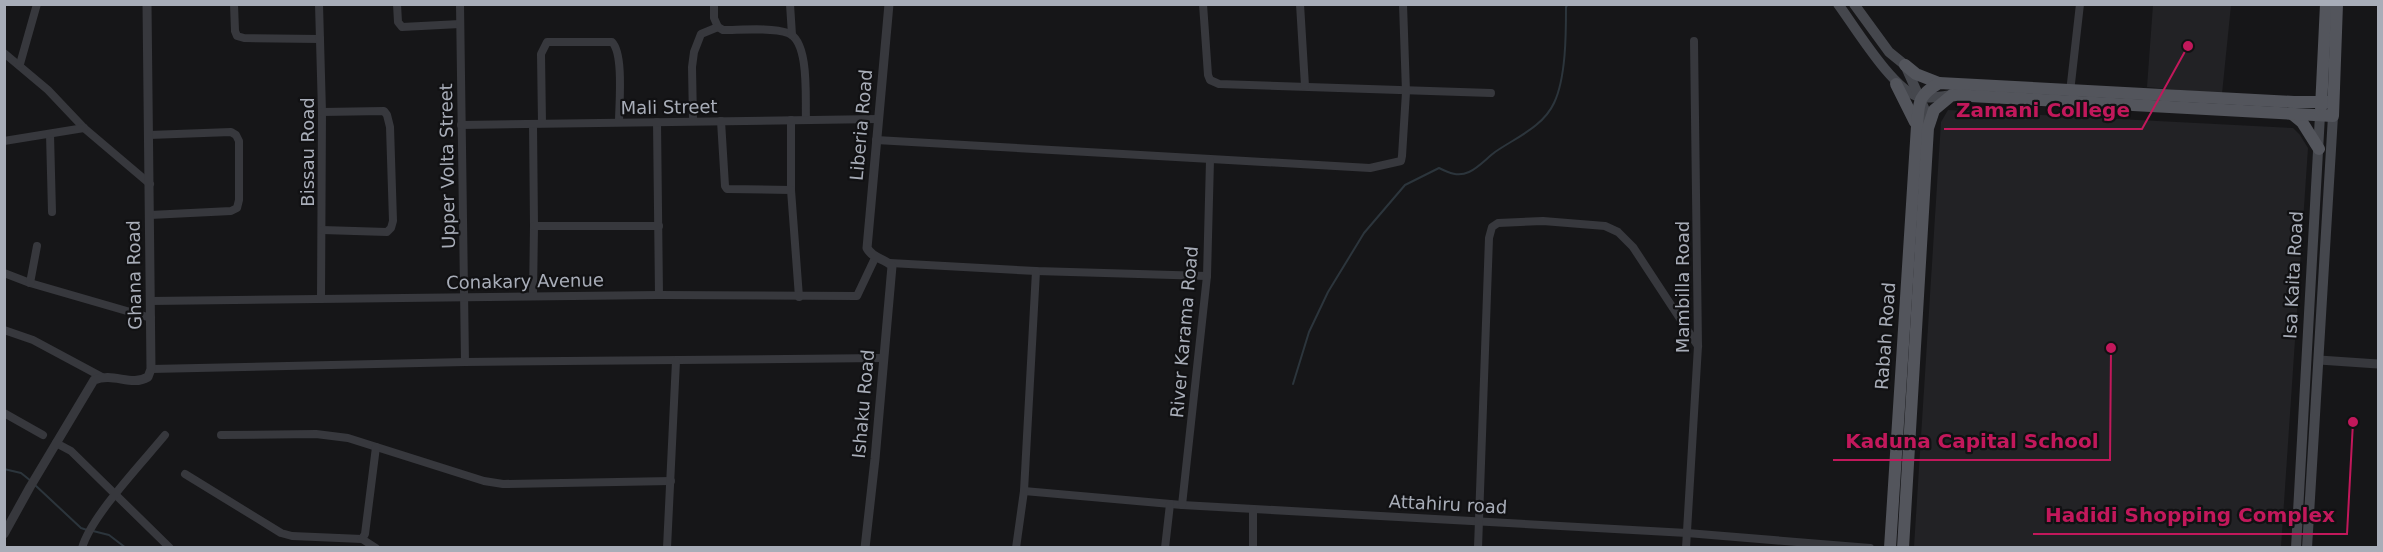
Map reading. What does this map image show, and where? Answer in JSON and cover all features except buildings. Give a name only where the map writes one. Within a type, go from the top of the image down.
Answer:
[{"type":"main road","points":[[1839,4],[1896,84],[1922,127],[1934,110],[1952,96]]},
{"type":"main road","points":[[1854,4],[1889,52],[1916,74],[1938,83],[2070,95],[2327,109]]},
{"type":"main road","name":"Isa Kaita Road","points":[[2296,548],[2319,149],[2327,109],[2323,82],[2326,4]]},
{"type":"main road","name":"Isa Kaita Road","points":[[2307,548],[2319,360],[2327,109],[2337,4]]},
{"type":"main road","points":[[1905,65],[1920,97]]},
{"type":"main road","points":[[2292,108],[2310,96],[2323,82]]},
{"type":"main road","points":[[1920,97],[1938,83]]},
{"type":"main road","points":[[1896,84],[1920,97],[2070,95]]},
{"type":"main road","name":"Rabah Road","points":[[1903,548],[1922,127],[1920,97]]},
{"type":"main road","points":[[2292,108],[2319,149]]},
{"type":"main road","name":"Rabah Road","points":[[1890,548],[1916,229]]},
{"type":"street","points":[[20,64],[37,4]]},
{"type":"street","name":"Ghana Road","points":[[147,4],[152,369]]},
{"type":"street","points":[[234,4],[237,36],[320,39]]},
{"type":"street","name":"Bissau Road","points":[[319,4],[322,112],[321,299]]},
{"type":"street","points":[[397,4],[399,25],[402,27],[460,24]]},
{"type":"street","name":"Upper Volta Street","points":[[460,4],[465,362]]},
{"type":"street","points":[[714,4],[714,18],[718,27],[723,30],[776,31],[792,35]]},
{"type":"street","points":[[790,4],[792,35],[801,46],[803,59],[806,120]]},
{"type":"street","name":"Liberia Road","points":[[875,258],[867,248],[889,4]]},
{"type":"street","points":[[1203,4],[1208,75],[1210,80],[1220,84],[1406,92],[1491,93]]},
{"type":"street","points":[[1300,4],[1305,86]]},
{"type":"street","points":[[876,140],[1370,168],[1401,161],[1406,92],[1403,4]]},
{"type":"street","points":[[2070,95],[2080,4]]},
{"type":"street","points":[[693,120],[694,52],[701,34],[718,27]]},
{"type":"street","name":"Mambilla Road","points":[[1686,548],[1698,346],[1694,41]]},
{"type":"street","points":[[542,123],[541,54],[547,42],[612,42],[618,56],[619,123]]},
{"type":"street","points":[[4,53],[20,64],[84,128],[150,184]]},
{"type":"street","points":[[322,112],[384,111],[387,115],[390,127],[393,221],[387,232],[322,230]]},
{"type":"street","name":"Mali Street","points":[[461,125],[878,119]]},
{"type":"street","points":[[791,120],[791,190],[799,297]]},
{"type":"street","points":[[721,121],[727,189],[791,190]]},
{"type":"street","points":[[657,122],[659,295]]},
{"type":"street","points":[[533,124],[533,296]]},
{"type":"street","points":[[4,141],[84,128]]},
{"type":"street","points":[[149,135],[231,132],[239,141],[237,208],[231,211],[150,215]]},
{"type":"street","points":[[50,134],[52,212]]},
{"type":"street","name":"River Karama Road","points":[[1182,506],[1207,276],[1210,160]]},
{"type":"street","points":[[1478,548],[1489,238],[1492,227],[1498,224],[1543,221],[1605,226],[1618,232],[1633,247],[1698,346]]},
{"type":"street","points":[[534,226],[659,226]]},
{"type":"street","points":[[30,283],[37,246]]},
{"type":"street","points":[[875,258],[890,263],[1036,271],[1207,276]]},
{"type":"street","name":"Conakary Avenue","points":[[150,301],[465,296],[857,296],[875,258]]},
{"type":"street","name":"Ishaku Road","points":[[865,548],[892,266],[890,263]]},
{"type":"street","points":[[1016,548],[1024,491],[1036,271]]},
{"type":"street","points":[[4,273],[30,283],[151,318]]},
{"type":"street","points":[[4,330],[33,340],[102,377]]},
{"type":"street","points":[[4,534],[8,517],[30,487],[94,380],[102,377],[111,376],[138,382],[148,377],[152,369],[465,362],[883,358]]},
{"type":"street","points":[[2319,360],[2379,364]]},
{"type":"street","points":[[667,548],[676,361]]},
{"type":"street","points":[[4,413],[43,435]]},
{"type":"street","points":[[221,435],[316,434],[348,438],[484,481],[503,484],[671,481]]},
{"type":"street","points":[[82,548],[85,537],[96,520],[165,435]]},
{"type":"street","points":[[56,443],[70,452],[170,548]]},
{"type":"street","points":[[362,538],[365,534],[376,447]]},
{"type":"street","points":[[185,474],[281,533],[292,536],[362,538],[376,548]]},
{"type":"street","name":"Attahiru road","points":[[1024,491],[1182,506],[1480,520],[1687,533],[1870,548]]},
{"type":"street","points":[[1165,548],[1170,504]]},
{"type":"street","points":[[1253,509],[1253,548]]},
{"type":"shaded area","points":[[2153,5],[2231,5],[2222,94],[2147,87]]},
{"type":"shaded area","points":[[1948,110],[2293,128],[2300,135],[2308,148],[2281,547],[1914,547],[1941,122]]},
{"type":"waterway","points":[[1293,384],[1309,332],[1328,292],[1364,233],[1405,185],[1439,168],[1457,174],[1469,172],[1536,125],[1549,111],[1561,81],[1568,4]]},
{"type":"waterway","points":[[4,469],[21,473],[31,481]]},
{"type":"waterway","points":[[35,485],[81,528],[87,530]]},
{"type":"waterway","points":[[93,531],[109,535],[126,548]]},
{"type":"place","name":"Zamani College","points":[[2188,46]]},
{"type":"place","name":"Kaduna Capital School","points":[[2111,348]]},
{"type":"place","name":"Hadidi Shopping Complex","points":[[2353,422]]}]
